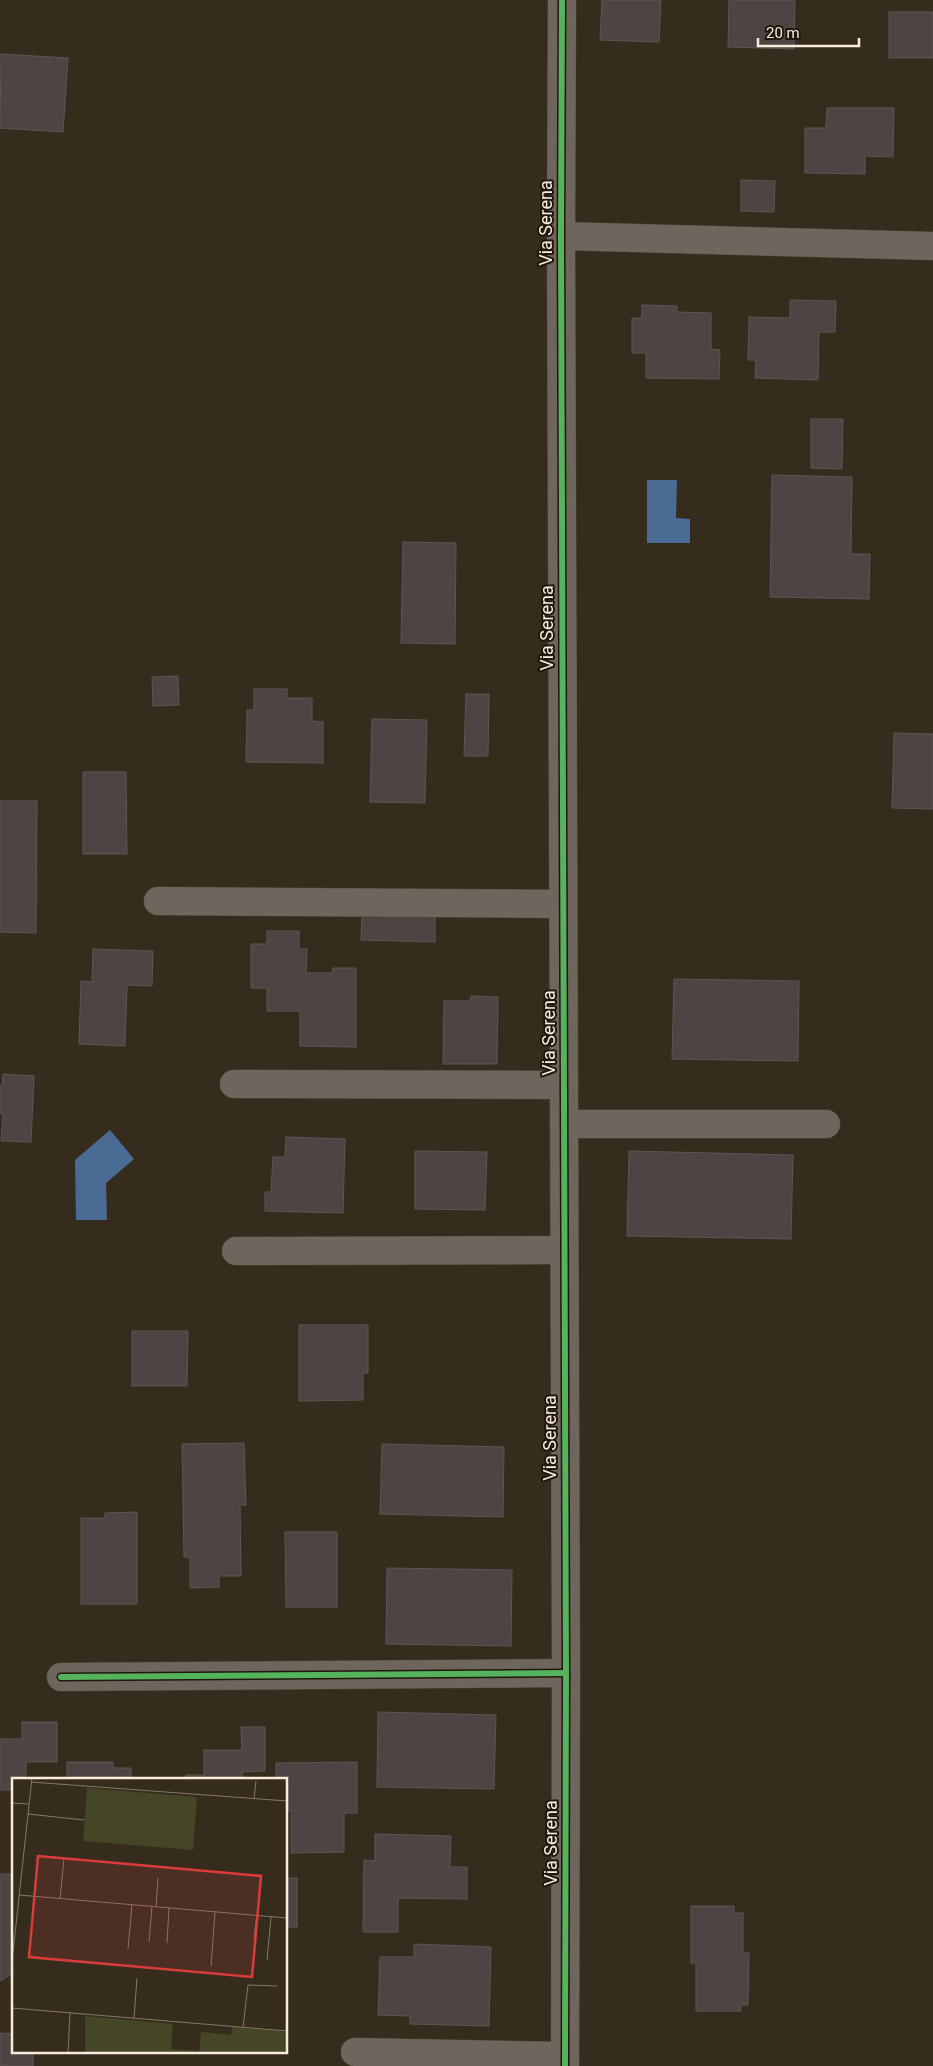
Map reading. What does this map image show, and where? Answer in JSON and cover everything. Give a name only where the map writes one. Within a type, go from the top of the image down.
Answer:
[{"type":"street","name":"Via Serena","points":[[562,0],[561,236],[566,1673],[565,2061]]},
{"type":"street","points":[[561,236],[933,246]]},
{"type":"street","points":[[158,901],[563,904]]},
{"type":"street","points":[[234,1084],[564,1085]]},
{"type":"street","points":[[564,1124],[826,1124]]},
{"type":"street","points":[[236,1251],[564,1250]]},
{"type":"street","points":[[61,1677],[566,1673]]},
{"type":"street","points":[[355,2052],[565,2061]]},
{"type":"water","points":[[647,480],[677,480],[676,518],[690,519],[690,543],[647,543]]},
{"type":"water","points":[[110,1130],[134,1159],[106,1183],[107,1220],[76,1220],[75,1160]]},
{"type":"building","points":[[602,0],[661,0],[659,42],[600,40]]},
{"type":"building","points":[[729,0],[795,0],[794,49],[728,47]]},
{"type":"building","points":[[889,12],[933,12],[933,58],[889,58]]},
{"type":"building","points":[[1,54],[68,58],[63,132],[0,128]]},
{"type":"building","points":[[827,108],[894,108],[893,157],[865,156],[865,174],[805,173],[805,128],[826,128]]},
{"type":"building","points":[[741,180],[775,181],[774,212],[741,211]]},
{"type":"building","points":[[790,300],[836,301],[835,332],[819,332],[818,380],[755,378],[756,360],[748,360],[749,317],[790,318]]},
{"type":"building","points":[[642,305],[677,306],[677,312],[711,313],[711,349],[720,350],[719,379],[646,378],[646,353],[632,353],[632,318],[642,318]]},
{"type":"building","points":[[811,419],[843,419],[842,469],[811,468]]},
{"type":"building","points":[[772,475],[852,477],[851,554],[870,554],[869,599],[770,597]]},
{"type":"building","points":[[403,542],[456,543],[455,644],[401,643]]},
{"type":"building","points":[[178,676],[179,705],[153,706],[152,677]]},
{"type":"building","points":[[254,689],[287,689],[287,698],[312,698],[312,721],[323,722],[323,763],[246,762],[247,710],[254,710]]},
{"type":"building","points":[[466,694],[489,694],[488,756],[464,756]]},
{"type":"building","points":[[372,719],[427,720],[425,803],[370,802]]},
{"type":"building","points":[[894,733],[933,734],[933,809],[892,808]]},
{"type":"building","points":[[83,772],[126,772],[127,854],[83,854]]},
{"type":"building","points":[[0,801],[37,801],[36,933],[0,932]]},
{"type":"building","points":[[362,914],[435,916],[435,942],[361,940]]},
{"type":"building","points":[[267,931],[299,931],[299,949],[307,949],[306,973],[332,973],[333,968],[356,968],[356,1047],[300,1046],[300,1011],[267,1011],[267,988],[251,988],[251,944],[267,944]]},
{"type":"building","points":[[93,949],[153,951],[152,986],[127,985],[125,1046],[79,1044],[81,981],[92,982]]},
{"type":"building","points":[[674,979],[799,981],[798,1061],[672,1059]]},
{"type":"building","points":[[471,996],[498,997],[497,1064],[443,1064],[444,1001],[470,1001]]},
{"type":"building","points":[[3,1074],[34,1076],[31,1142],[1,1141],[3,1114],[0,1113],[0,1086],[2,1086]]},
{"type":"building","points":[[286,1137],[345,1139],[343,1213],[265,1211],[265,1192],[271,1192],[273,1157],[285,1157]]},
{"type":"building","points":[[415,1151],[487,1152],[485,1210],[415,1209]]},
{"type":"building","points":[[629,1151],[793,1155],[791,1239],[627,1236]]},
{"type":"building","points":[[299,1325],[368,1325],[368,1373],[363,1373],[363,1400],[299,1401]]},
{"type":"building","points":[[132,1331],[188,1331],[187,1386],[132,1386]]},
{"type":"building","points":[[244,1443],[246,1505],[240,1505],[241,1576],[219,1576],[219,1587],[190,1588],[190,1557],[184,1557],[182,1444]]},
{"type":"building","points":[[382,1444],[504,1447],[503,1517],[380,1514]]},
{"type":"building","points":[[137,1512],[137,1604],[81,1604],[81,1518],[105,1518],[105,1513]]},
{"type":"building","points":[[285,1532],[337,1532],[337,1607],[286,1607]]},
{"type":"building","points":[[387,1568],[512,1570],[511,1646],[386,1644]]},
{"type":"building","points":[[378,1712],[496,1715],[494,1789],[377,1787]]},
{"type":"building","points":[[22,1722],[57,1722],[57,1762],[26,1762],[26,1778],[12,1778],[12,1790],[0,1790],[0,1739],[22,1739]]},
{"type":"building","points":[[241,1727],[265,1727],[265,1771],[242,1772],[243,1778],[186,1778],[186,1775],[204,1775],[204,1750],[242,1750]]},
{"type":"building","points":[[67,1762],[113,1762],[113,1768],[131,1768],[131,1778],[67,1778]]},
{"type":"building","points":[[357,1762],[357,1813],[344,1813],[344,1852],[291,1853],[291,1811],[288,1811],[288,1778],[276,1778],[276,1763]]},
{"type":"building","points":[[375,1834],[451,1836],[450,1867],[467,1867],[467,1899],[398,1898],[398,1932],[363,1932],[364,1860],[375,1861]]},
{"type":"building","points":[[0,1874],[12,1874],[12,1974],[0,1981]]},
{"type":"building","points":[[288,1878],[297,1878],[297,1927],[288,1927]]},
{"type":"building","points":[[691,1906],[734,1906],[734,1913],[743,1913],[743,1953],[749,1953],[748,2005],[741,2005],[741,2011],[696,2011],[696,1963],[691,1963]]},
{"type":"building","points":[[414,1944],[491,1947],[489,2026],[410,2024],[410,2016],[378,2015],[380,1957],[414,1957]]},
{"type":"building","points":[[0,2033],[12,2034],[12,2054],[33,2054],[33,2066],[0,2066]]},
{"type":"cycle path","points":[[562,0],[561,236],[566,1673],[565,2066]]},
{"type":"cycle path","points":[[61,1677],[566,1673]]}]
